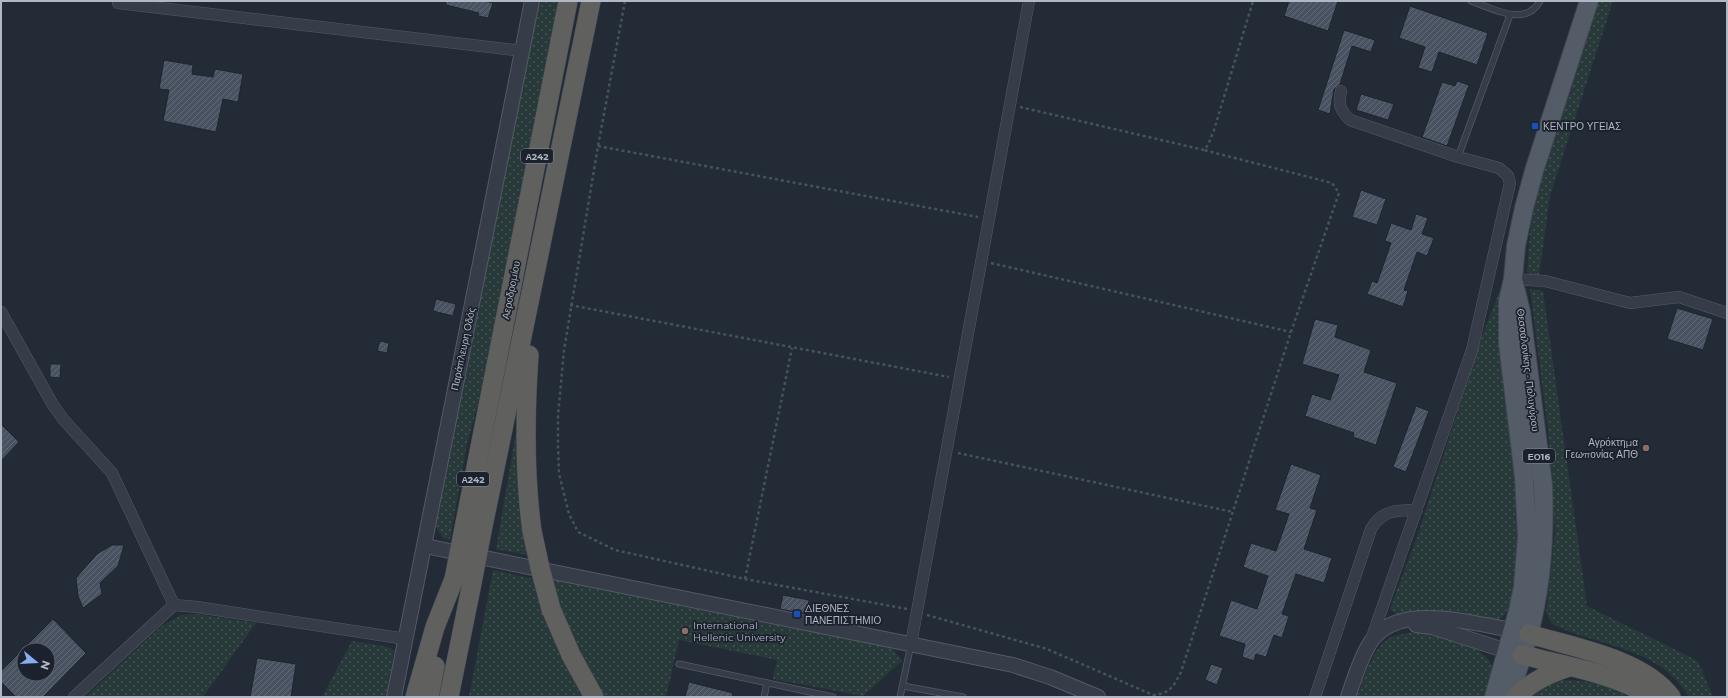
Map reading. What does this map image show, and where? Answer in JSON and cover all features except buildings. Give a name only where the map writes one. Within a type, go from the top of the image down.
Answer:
[{"type":"highway","name":"Αεροδρομίου","points":[[454,579],[568,1]]},
{"type":"highway","name":"Α242","points":[[534,287],[590,1]]},
{"type":"highway","points":[[534,287],[525,449],[527,499],[540,568],[551,609],[571,655],[594,697]]},
{"type":"highway","points":[[449,697],[482,531],[534,287]]},
{"type":"highway","points":[[415,697],[435,627],[454,579]]},
{"type":"highway","points":[[429,697],[454,579]]},
{"type":"highway","points":[[1521,632],[1626,663],[1651,678],[1671,697]]},
{"type":"highway","points":[[1515,653],[1631,685],[1648,697]]},
{"type":"highway","points":[[1516,697],[1534,681],[1543,676],[1569,667]]},
{"type":"main road","name":"Θεσσαλονίκης - Πολυγύρου","points":[[1508,697],[1515,653],[1541,565],[1544,509],[1543,485],[1521,312],[1513,279],[1516,246],[1526,201],[1588,3]]},
{"type":"main road","name":"Θεσσαλονίκης - Πολυγύρου","points":[[1494,697],[1515,653]]},
{"type":"street","name":"Παράπλευρη Οδός","points":[[394,697],[532,1]]},
{"type":"street","points":[[911,644],[1029,1]]},
{"type":"street","points":[[118,3],[523,51]]},
{"type":"street","points":[[1341,91],[1339,101],[1341,111],[1350,120],[1499,168],[1508,176],[1510,183],[1472,350],[1370,643],[1348,697]]},
{"type":"street","points":[[1513,279],[1545,281],[1630,303],[1679,297],[1727,313]]},
{"type":"street","points":[[1,312],[53,405],[63,419],[102,459],[112,473],[174,605]]},
{"type":"street","points":[[1315,697],[1371,529],[1375,522],[1386,513],[1394,510],[1417,510]]},
{"type":"street","points":[[425,546],[1013,665],[1050,677],[1098,697]]},
{"type":"street","points":[[74,697],[174,605],[196,607],[406,639]]},
{"type":"street","points":[[1370,643],[1385,628],[1395,622],[1421,618],[1456,621],[1521,632]]},
{"type":"street","points":[[1370,643],[1390,631],[1401,627],[1418,626],[1432,627],[1515,653]]},
{"type":"lane","points":[[1471,1],[1510,15],[1520,15],[1530,12],[1540,1]]},
{"type":"lane","points":[[1458,156],[1510,15]]},
{"type":"lane","points":[[900,697],[911,644]]},
{"type":"lane","points":[[680,664],[834,697]]},
{"type":"lane","points":[[764,697],[767,683]]},
{"type":"lane","points":[[902,686],[963,697]]},
{"type":"path","points":[[625,1],[570,305],[558,416],[559,474],[569,514],[578,532],[615,550],[745,579],[904,608],[1047,649],[1153,695],[1164,694],[1173,688],[1181,672],[1291,332],[1339,193],[1332,183],[1204,150],[1010,104]]},
{"type":"path","points":[[1204,150],[1208,145],[1214,130],[1253,1]]},
{"type":"path","points":[[598,146],[990,219]]},
{"type":"path","points":[[982,262],[1291,332]]},
{"type":"path","points":[[570,305],[959,379]]},
{"type":"path","points":[[745,579],[792,348]]},
{"type":"path","points":[[946,451],[1233,512]]},
{"type":"shaded area","points":[[540,1],[560,1],[497,335],[467,444],[450,540],[443,538],[434,524]]},
{"type":"shaded area","points":[[1599,1],[1613,1],[1550,196],[1539,276],[1527,273],[1530,230],[1537,193]]},
{"type":"shaded area","points":[[1501,287],[1501,324],[1513,443],[1520,552],[1511,608],[1501,618],[1494,621],[1425,612],[1397,615],[1390,609],[1418,534],[1481,339]]},
{"type":"shaded area","points":[[1530,289],[1543,291],[1587,606],[1698,661],[1713,697],[1689,697],[1678,681],[1664,669],[1632,652],[1552,624],[1546,613],[1555,532],[1548,430]]},
{"type":"shaded area","points":[[518,420],[517,454],[519,488],[527,555],[496,549]]},
{"type":"shaded area","points":[[493,570],[534,579],[551,634],[582,697],[469,697]]},
{"type":"shaded area","points":[[548,576],[889,645],[902,661],[863,696],[773,679],[777,660],[679,640],[666,697],[601,697],[580,658]]},
{"type":"shaded area","points":[[197,614],[256,623],[203,697],[85,697],[163,625],[181,615]]},
{"type":"shaded area","points":[[1418,632],[1437,635],[1460,642],[1480,652],[1488,659],[1492,666],[1492,674],[1486,697],[1357,697],[1368,668],[1380,646],[1392,637],[1401,634]]},
{"type":"shaded area","points":[[352,641],[389,647],[394,651],[386,697],[322,697]]},
{"type":"shaded area","points":[[1560,680],[1603,685],[1628,697],[1532,697],[1546,685]]},
{"type":"place","name":"ΚΕΝΤΡΟ ΥΓΕΙΑΣ","points":[[1535,126]]},
{"type":"place","name":"Αγρόκτημα Γεωπονίας ΑΠΘ","points":[[1646,448]]},
{"type":"place","name":"ΔΙΕΘΝΕΣ ΠΑΝΕΠΙΣΤΗΜΙΟ","points":[[797,614]]},
{"type":"place","name":"International Hellenic University","points":[[685,631]]}]
